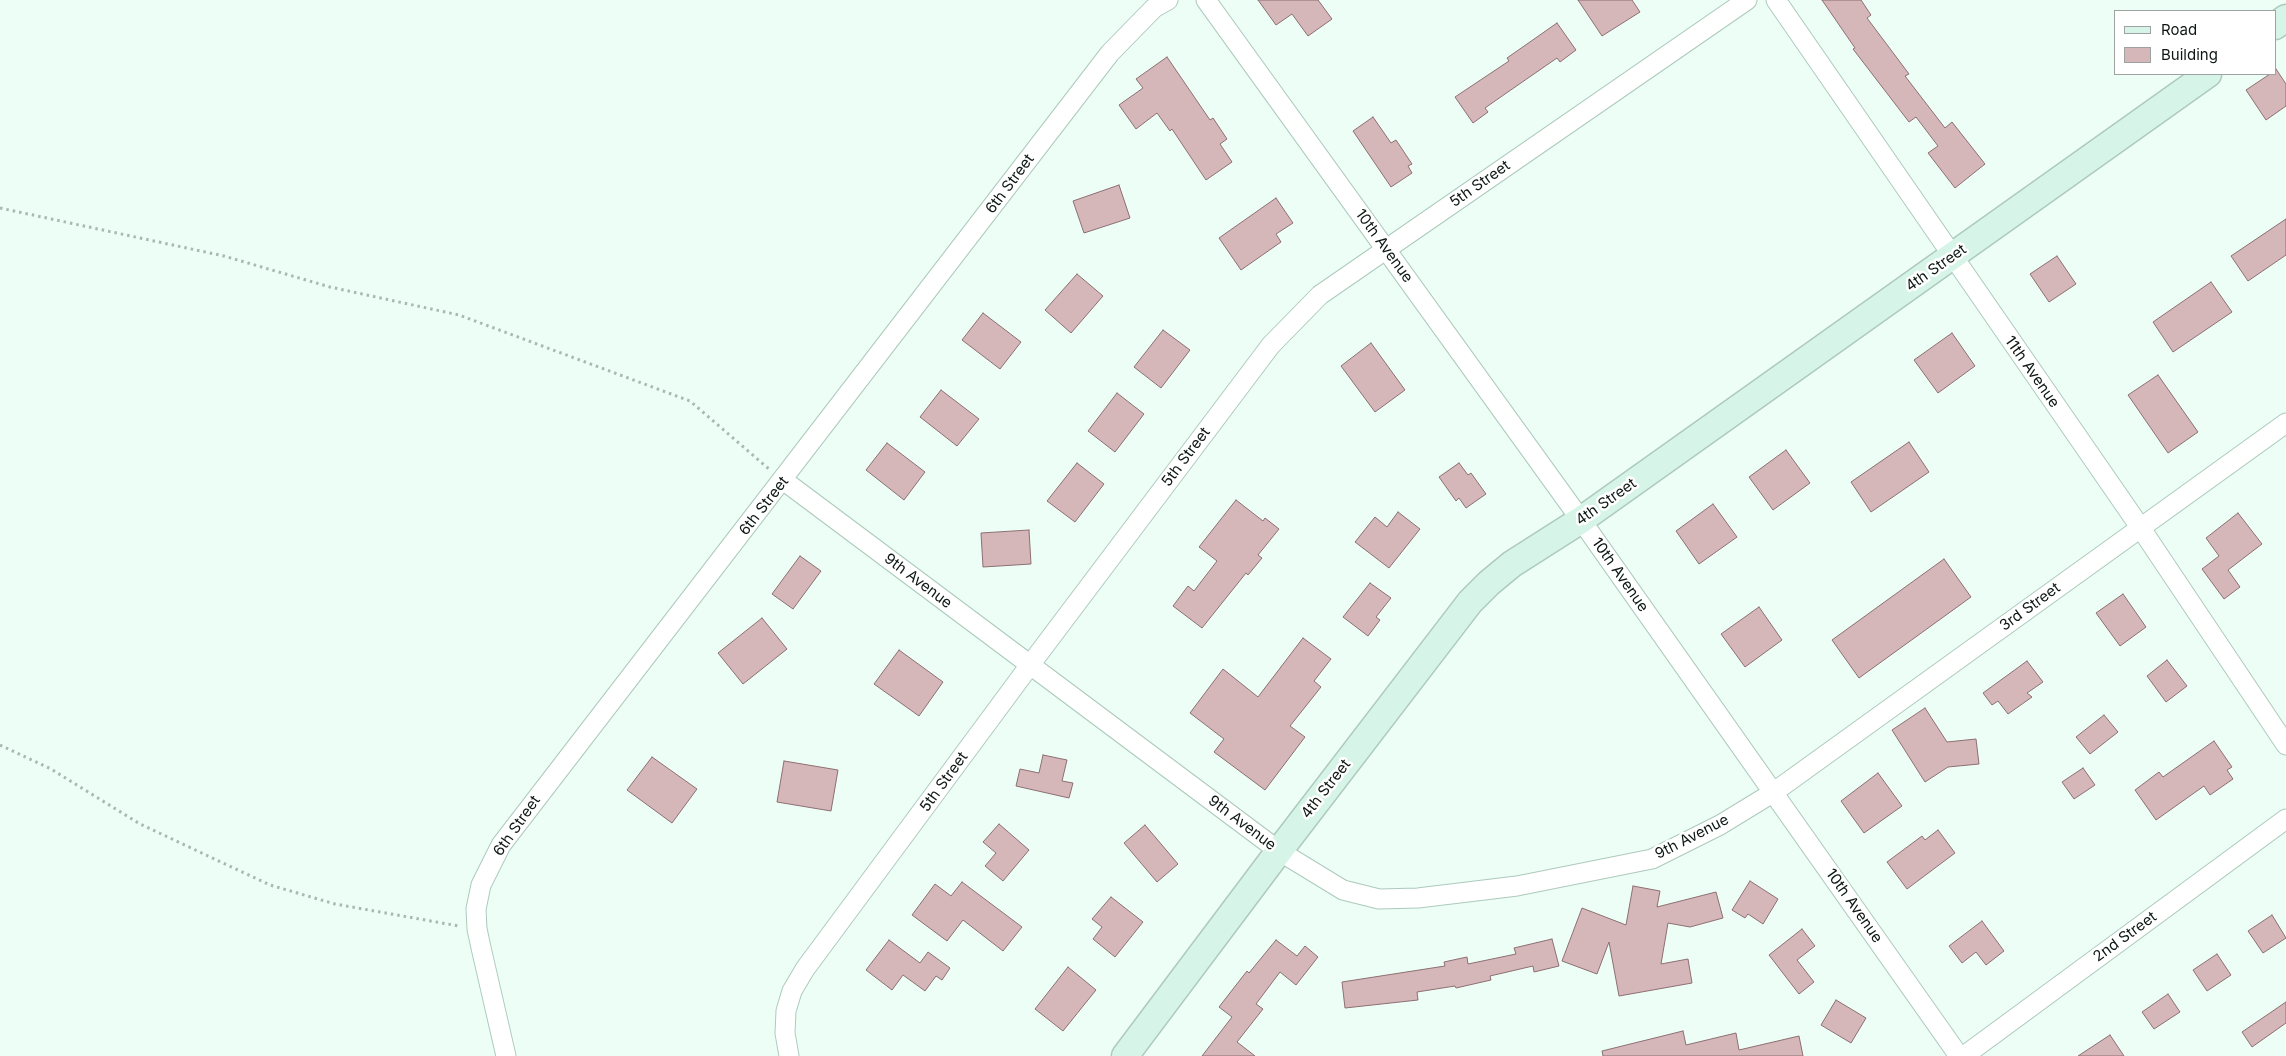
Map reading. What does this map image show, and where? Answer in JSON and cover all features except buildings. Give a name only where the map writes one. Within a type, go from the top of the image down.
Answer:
[{"type":"street","name":"6th Street","points":[[506,1056],[477,929],[476,909],[480,885],[501,845],[1110,53],[1154,8],[1168,0]]},
{"type":"street","name":"10th Avenue","points":[[1206,0],[1581,520],[1959,1056]]},
{"type":"street","name":"5th Street","points":[[789,1056],[785,1033],[786,1011],[792,991],[805,969],[1030,665],[1271,345],[1320,295],[1747,0]]},
{"type":"street","name":"11th Avenue","points":[[1776,0],[2140,527],[2286,745]]},
{"type":"street","name":"4th Street","points":[[1125,1056],[1278,851],[1470,602],[1489,583],[1512,564],[1581,520],[2207,75]]},
{"type":"street","name":"3rd Street","points":[[1774,792],[2286,423]]},
{"type":"street","name":"9th Avenue","points":[[783,480],[1278,851],[1343,890],[1379,899],[1418,898],[1517,886],[1652,858],[1720,825],[1774,792]]},
{"type":"street","name":"2nd Street","points":[[1964,1056],[2286,819]]},
{"type":"path","points":[[0,208],[224,256],[330,287],[459,316],[690,401],[783,480]]},
{"type":"path","points":[[0,745],[51,769],[140,824],[270,885],[335,904],[477,929]]}]
